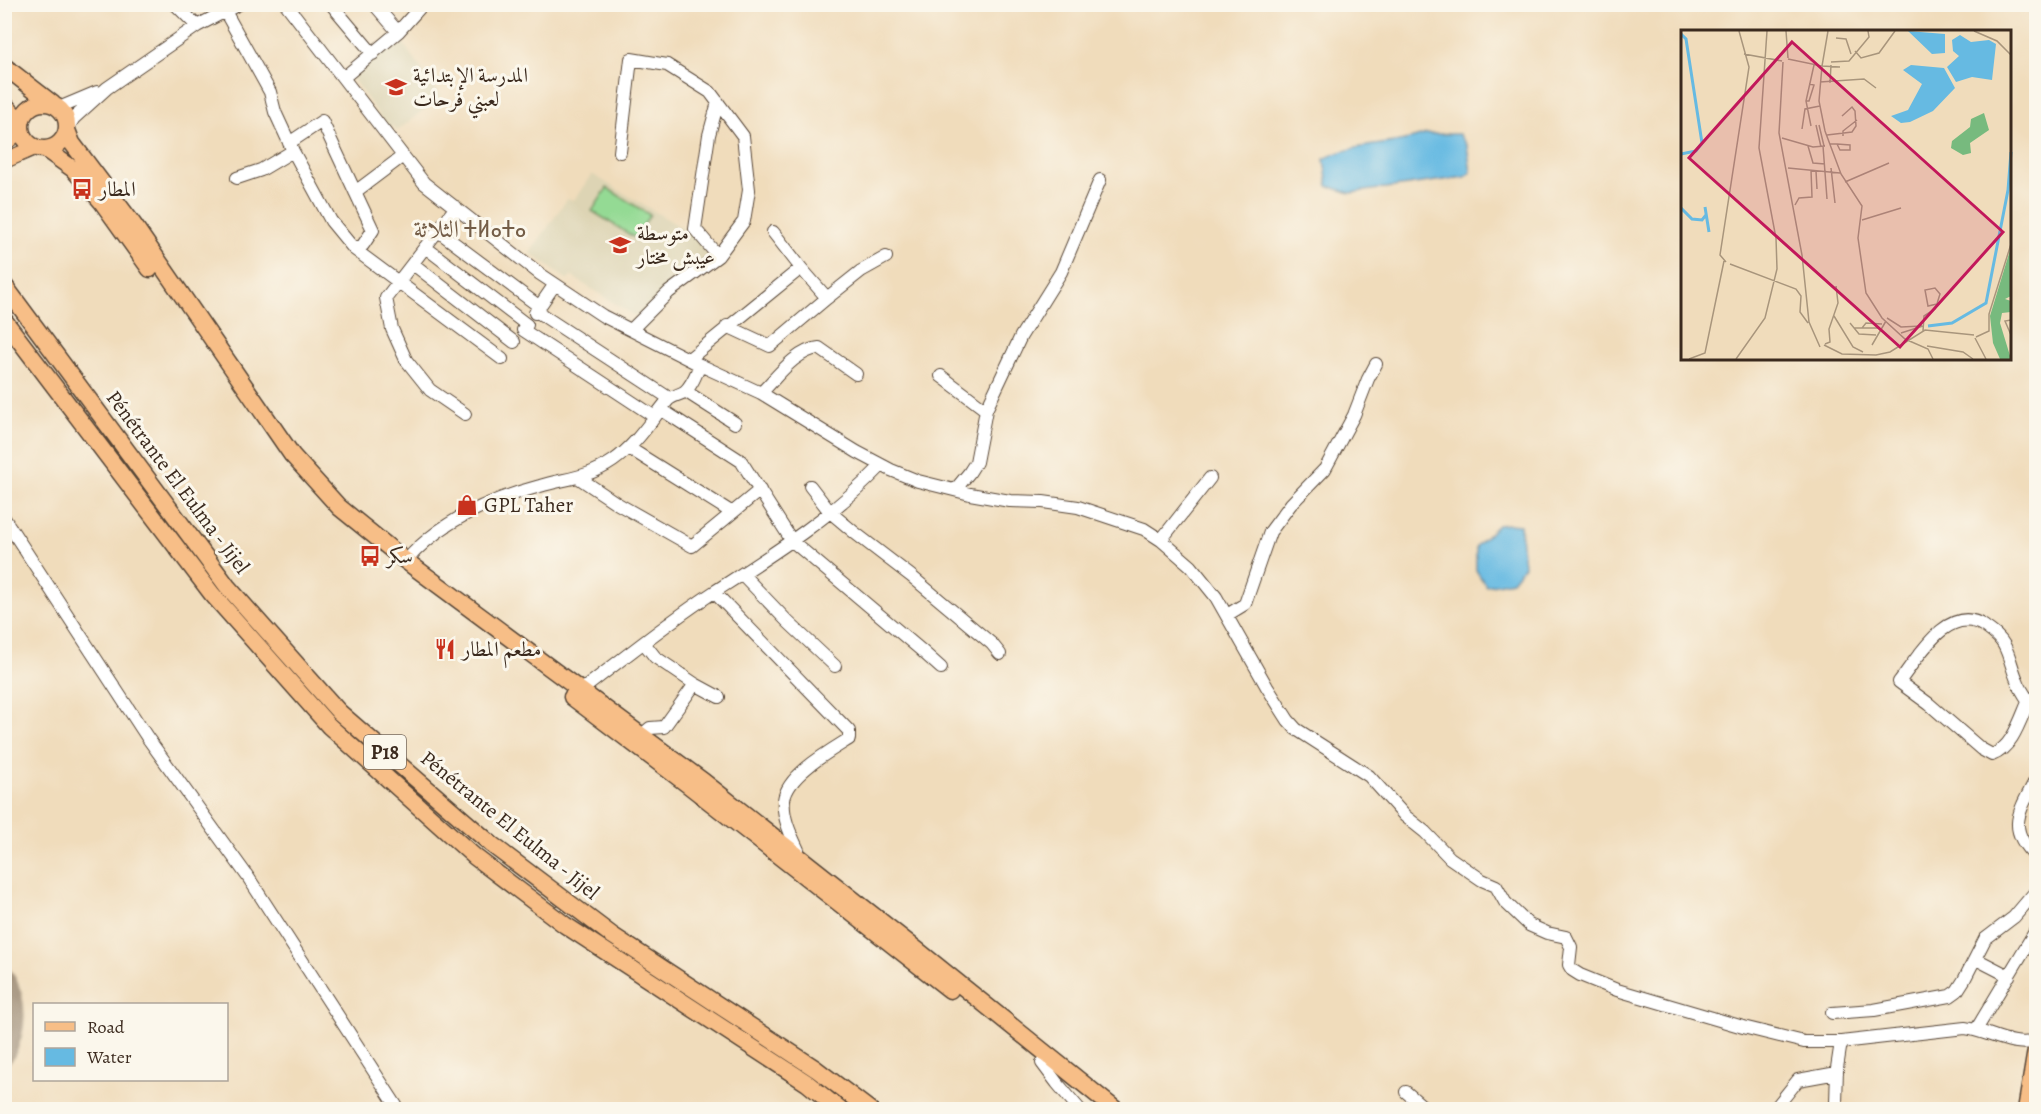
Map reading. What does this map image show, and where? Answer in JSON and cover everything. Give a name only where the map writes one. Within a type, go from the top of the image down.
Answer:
[{"type":"highway","points":[[4,66],[56,106],[65,117],[72,143],[133,224],[292,454],[339,507],[406,561],[642,735],[1116,1110]]},
{"type":"highway","points":[[21,126],[23,115],[33,105],[40,103],[56,106]]},
{"type":"highway","points":[[4,104],[21,126],[29,143],[73,170],[102,202],[292,471],[342,523],[399,570],[687,784],[1042,1063],[1098,1110]]},
{"type":"highway","points":[[40,148],[59,143],[67,129]]},
{"type":"highway","name":"Pénétrante El Eulma - Jijel","points":[[4,285],[227,586],[339,712],[491,844],[604,929],[816,1069],[870,1110]]},
{"type":"highway","name":"Pénétrante El Eulma - Jijel","points":[[4,320],[212,594],[329,726],[475,857],[565,925],[807,1083],[840,1110]]},
{"type":"highway","points":[[2026,1110],[2037,1050]]},
{"type":"main road","points":[[4,144],[21,126]]},
{"type":"main road","points":[[4,161],[40,148]]},
{"type":"street","points":[[175,4],[197,26]]},
{"type":"street","points":[[67,129],[74,118],[107,88],[197,26],[226,13],[239,4]]},
{"type":"street","points":[[286,4],[424,183],[555,284],[603,316],[761,393],[881,466],[918,481],[1010,501],[1043,502],[1078,507],[1144,529],[1161,540],[1180,555],[1205,583],[1227,615],[1267,687],[1296,729],[1369,776],[1405,816],[1425,832],[1450,858],[1482,880],[1496,886],[1505,902],[1529,925],[1547,933],[1566,937],[1570,947],[1569,964],[1574,972],[1617,990],[1771,1035],[1804,1042],[1841,1042],[1951,1029],[1976,1030],[2013,1042],[2037,1041]]},
{"type":"street","points":[[331,4],[373,54]]},
{"type":"street","points":[[374,4],[398,32]]},
{"type":"street","points":[[343,78],[398,32],[420,6]]},
{"type":"street","points":[[226,13],[270,92],[275,112],[291,147],[331,220],[354,249],[399,282],[499,364],[555,284]]},
{"type":"street","points":[[620,152],[625,59],[666,65],[710,92],[742,136],[749,190],[744,221],[718,256],[669,292],[631,330]]},
{"type":"street","points":[[56,106],[107,88]]},
{"type":"street","points":[[718,102],[710,135],[695,229],[718,256]]},
{"type":"street","points":[[237,178],[261,170],[322,121],[373,230],[363,245],[354,249]]},
{"type":"street","points":[[355,192],[403,156]]},
{"type":"street","points":[[955,490],[976,462],[986,410],[1020,336],[1061,272],[1100,180]]},
{"type":"street","points":[[456,207],[386,298],[392,329],[406,360],[430,390],[465,414]]},
{"type":"street","points":[[438,231],[538,309],[669,398]]},
{"type":"street","points":[[772,232],[827,298]]},
{"type":"street","points":[[425,247],[525,327],[658,414],[741,460],[792,541],[941,668]]},
{"type":"street","points":[[727,326],[770,346],[861,271],[886,257]]},
{"type":"street","points":[[412,264],[514,342]]},
{"type":"street","points":[[406,561],[417,549],[473,509],[541,485],[579,478],[612,462],[629,448],[669,398],[685,391],[693,380],[694,362],[727,326],[801,268]]},
{"type":"street","points":[[761,393],[802,353],[811,348],[819,348],[856,374]]},
{"type":"street","points":[[1227,615],[1245,604],[1270,532],[1291,504],[1325,469],[1354,415],[1376,364]]},
{"type":"street","points":[[942,376],[986,410]]},
{"type":"street","points":[[685,391],[735,423]]},
{"type":"street","points":[[629,448],[731,512]]},
{"type":"street","points":[[582,690],[714,592],[792,541],[865,483],[881,466]]},
{"type":"street","points":[[579,478],[618,504],[692,546],[760,490]]},
{"type":"street","points":[[1161,540],[1210,478]]},
{"type":"street","points":[[810,486],[830,512],[983,637],[1000,654]]},
{"type":"street","points":[[4,518],[147,737],[248,877],[399,1110]]},
{"type":"street","points":[[743,575],[835,666]]},
{"type":"street","points":[[714,592],[849,730],[849,739],[809,766],[791,785],[784,798],[786,821],[798,850],[796,855]]},
{"type":"street","points":[[2029,700],[2008,744],[2002,751],[1992,754],[1981,749],[1929,704],[1899,682],[1934,635],[1945,627],[1968,621],[1978,622],[1997,636],[2009,656],[2017,681],[2037,712]]},
{"type":"street","points":[[644,643],[655,657],[719,698]]},
{"type":"street","points":[[642,735],[650,728],[664,727],[695,684]]},
{"type":"street","points":[[2037,779],[2017,820],[2017,830],[2021,840],[2037,857]]},
{"type":"street","points":[[1832,1013],[1874,1010],[1950,996],[1957,991],[1976,960],[1985,939],[2014,917],[2037,891]]},
{"type":"street","points":[[1976,1030],[2009,976],[2032,949],[2037,930]]},
{"type":"street","points":[[1976,960],[2009,976]]},
{"type":"street","points":[[1838,1110],[1836,1104],[1837,1073],[1841,1042]]},
{"type":"street","points":[[1042,1063],[1080,1110]]},
{"type":"street","points":[[1774,1110],[1798,1080],[1837,1073]]},
{"type":"street","points":[[1406,1092],[1426,1110]]},
{"type":"shaded area","name":"المدرسة الإبتدائية لعبني فرحات","points":[[399,38],[441,96],[397,131],[393,126],[389,129],[352,78]]},
{"type":"shaded area","name":"متوسطة عيبش مختار","points":[[592,174],[699,238],[712,254],[693,272],[686,270],[636,317],[571,276],[568,280],[530,253],[567,199],[574,200]]},
{"type":"green space","points":[[607,188],[650,215],[635,238],[592,211]]},
{"type":"water","points":[[1426,134],[1459,134],[1467,146],[1471,172],[1465,177],[1350,193],[1328,186],[1324,159],[1348,150]]},
{"type":"water","points":[[1498,525],[1520,525],[1524,566],[1512,581],[1486,586],[1476,570],[1476,546]]},
{"type":"waterway","points":[[2027,4],[2036,21]]},
{"type":"taxiway","points":[[4,978],[14,1006],[13,1026],[4,1054]]},
{"type":"place","name":"المدرسة الإبتدائية لعبني فرحات","points":[[396,87]]},
{"type":"place","name":"المطار","points":[[82,189]]},
{"type":"place","name":"متوسطة عيبش مختار","points":[[620,245]]},
{"type":"place","name":"GPL Taher","points":[[467,505]]},
{"type":"place","name":"سكر","points":[[370,556]]},
{"type":"place","name":"مطعم المطار","points":[[445,649]]},
{"type":"district","name":"الثلاثة ⵜⵍⴰⵜⴰ","points":[[470,229]]}]
